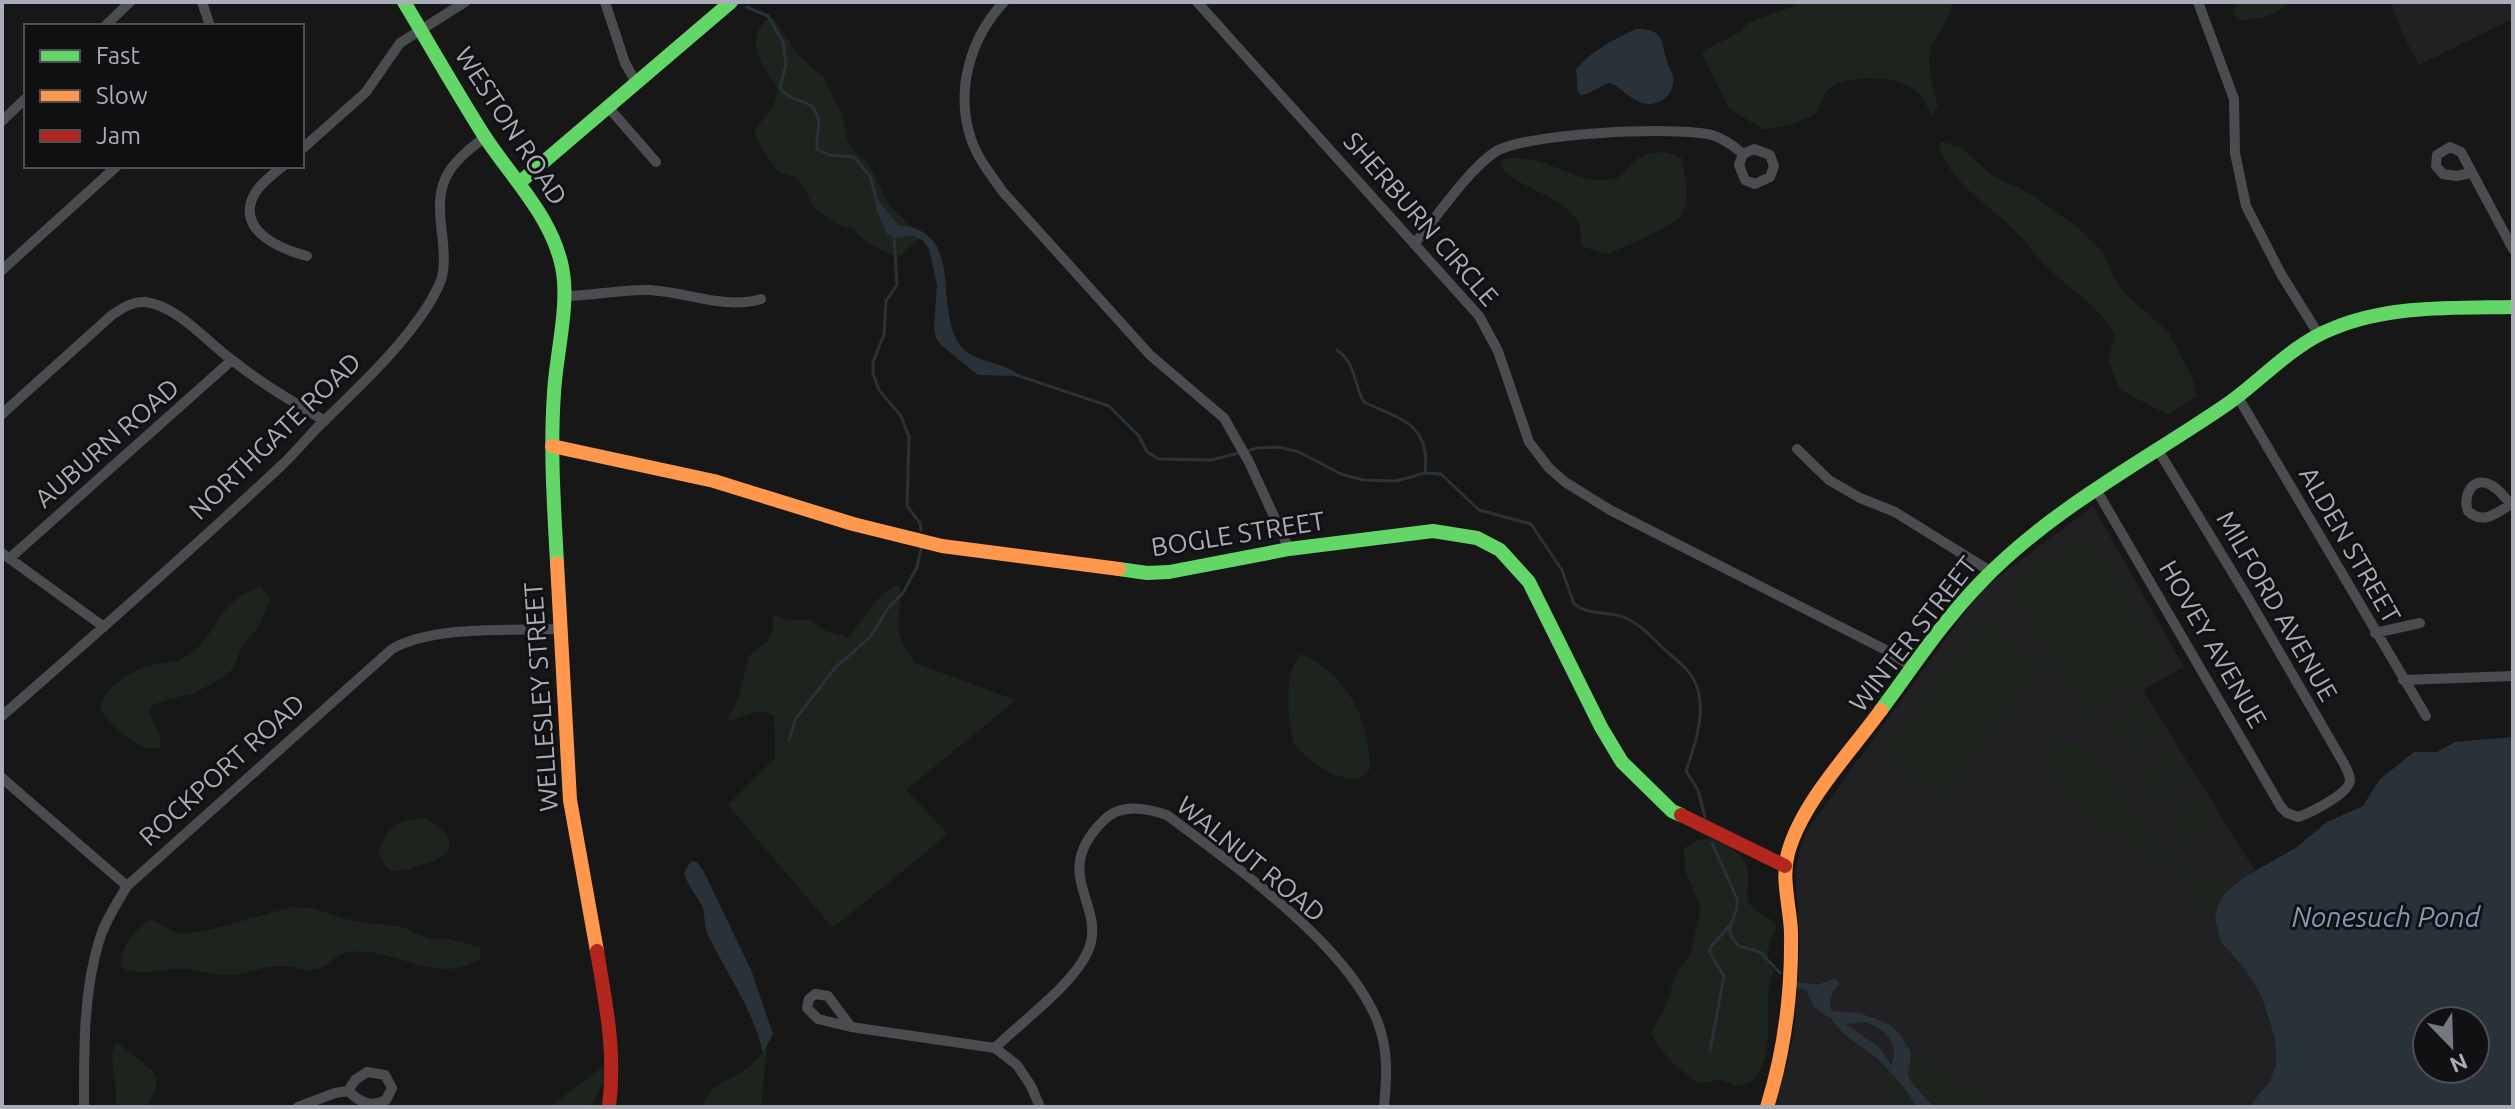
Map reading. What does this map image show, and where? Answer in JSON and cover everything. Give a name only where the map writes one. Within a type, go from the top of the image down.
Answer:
[{"type":"street","points":[[107,24],[130,2]]},
{"type":"street","points":[[202,2],[209,24]]},
{"type":"street","name":"WESTON ROAD","points":[[404,2],[485,137],[519,183],[556,245],[564,289]]},
{"type":"street","points":[[304,147],[366,92],[392,51],[465,2]]},
{"type":"street","points":[[605,2],[625,63],[637,84]]},
{"type":"street","points":[[519,183],[731,2]]},
{"type":"street","points":[[1004,2],[990,17],[979,38],[965,80],[971,139],[984,166],[1003,192],[1150,355],[1215,409],[1239,442],[1289,549]]},
{"type":"street","name":"SHERBURN CIRCLE","points":[[1198,2],[1435,264],[1489,332],[1506,371],[1529,442],[1549,468],[1565,482],[1610,510],[1882,648],[1913,667]]},
{"type":"street","points":[[2198,2],[2234,99],[2235,153],[2246,206],[2281,274],[2319,335]]},
{"type":"street","points":[[2,121],[24,100]]},
{"type":"street","points":[[609,108],[656,162]]},
{"type":"street","points":[[1414,244],[1479,165],[1511,144],[1583,136],[1679,131],[1722,139],[1743,154]]},
{"type":"street","name":"NORTHGATE ROAD","points":[[2,716],[144,593],[283,464],[402,342],[430,302],[442,277],[441,189],[449,171],[467,150],[485,137]]},
{"type":"street","points":[[2,270],[115,168]]},
{"type":"street","points":[[281,168],[253,197],[253,221],[267,240],[285,250],[307,256]]},
{"type":"street","points":[[2471,173],[2513,249]]},
{"type":"street","points":[[564,289],[668,292],[736,304],[761,299]]},
{"type":"street","name":"WELLESLEY STREET","points":[[564,289],[552,446],[559,629],[570,800],[612,1037],[613,1075],[609,1107]]},
{"type":"street","points":[[2,414],[112,315],[133,303],[149,303],[181,318],[282,396],[325,421]]},
{"type":"street","name":"WINTER STREET","points":[[1767,1107],[1782,1047],[1792,952],[1785,866],[1791,843],[1812,805],[1966,597],[1990,571],[2097,491],[2238,397],[2319,335],[2347,324],[2403,313],[2513,307]]},
{"type":"street","name":"AUBURN ROAD","points":[[6,556],[232,360]]},
{"type":"street","name":"ALDEN STREET","points":[[2238,397],[2426,716]]},
{"type":"street","name":"BOGLE STREET","points":[[552,446],[714,481],[853,524],[942,546],[1147,573],[1169,572],[1289,549],[1433,531],[1477,538],[1500,550],[1529,582],[1601,727],[1622,762],[1639,781],[1672,811],[1785,866]]},
{"type":"street","points":[[1797,449],[1829,480],[1860,498],[1895,512],[1990,571]]},
{"type":"street","name":"MILFORD AVENUE","points":[[2158,450],[2349,773],[2349,786],[2310,812],[2292,816]]},
{"type":"street","name":"HOVEY AVENUE","points":[[2097,491],[2281,807],[2292,816]]},
{"type":"street","points":[[6,556],[104,627]]},
{"type":"street","points":[[2375,633],[2420,623]]},
{"type":"street","name":"ROCKPORT ROAD","points":[[84,1107],[84,1051],[99,940],[127,886],[403,642],[433,635],[559,629]]},
{"type":"street","points":[[2403,680],[2513,676]]},
{"type":"street","points":[[2,778],[127,886]]},
{"type":"street","name":"WALNUT ROAD","points":[[995,1048],[1075,971],[1089,949],[1091,924],[1080,881],[1079,863],[1087,837],[1109,815],[1128,809],[1149,809],[1167,815],[1278,903],[1355,980],[1370,1005],[1383,1039],[1384,1107]]},
{"type":"street","points":[[851,1027],[995,1048],[1017,1065],[1040,1107]]},
{"type":"street","points":[[298,1107],[348,1091]]},
{"type":"shaded area","points":[[1796,2],[1952,2],[1930,51],[1931,75],[1938,107],[1932,115],[1922,98],[1906,84],[1870,78],[1836,85],[1824,95],[1817,113],[1794,124],[1764,130],[1729,108],[1701,52],[1740,32],[1749,22],[1794,6]]},
{"type":"shaded area","points":[[2239,2],[2290,2],[2278,11],[2244,20],[2237,19],[2233,13]]},
{"type":"shaded area","points":[[2391,2],[2513,2],[2513,19],[2419,65],[2402,33]]},
{"type":"shaded area","points":[[768,18],[773,18],[798,55],[824,78],[842,115],[852,149],[868,163],[889,205],[913,228],[919,239],[901,255],[894,256],[868,243],[853,229],[837,224],[812,206],[805,188],[795,177],[777,171],[760,145],[755,130],[774,104],[778,89],[762,63],[756,45],[760,27]]},
{"type":"shaded area","points":[[1939,141],[1961,147],[1991,175],[2031,194],[2077,227],[2097,246],[2125,293],[2169,333],[2192,377],[2197,396],[2168,415],[2119,389],[2108,360],[2115,336],[2109,326],[2094,308],[2050,270],[2013,229],[1968,190],[1949,167]]},
{"type":"shaded area","points":[[1664,152],[1681,157],[1686,192],[1683,213],[1647,236],[1606,253],[1582,245],[1579,223],[1569,211],[1518,181],[1500,166],[1503,160],[1530,159],[1580,176],[1611,180],[1620,177],[1641,157]]},
{"type":"shaded area","points":[[2093,506],[2184,667],[2143,690],[2255,871],[2235,883],[2244,968],[2261,995],[2275,1038],[2276,1064],[2270,1081],[2249,1107],[1775,1107],[1794,1034],[1800,946],[1795,868],[1806,832],[1981,590]]},
{"type":"shaded area","points":[[2089,534],[2167,666],[2085,715],[2006,583]]},
{"type":"shaded area","points":[[898,585],[901,591],[898,629],[915,663],[1016,700],[906,790],[948,834],[833,928],[728,805],[775,758],[774,716],[761,711],[727,721],[739,696],[749,656],[773,632],[773,615],[790,620],[811,620],[826,631],[849,638],[877,600]]},
{"type":"shaded area","points":[[260,587],[271,599],[258,627],[241,647],[234,668],[197,692],[154,704],[149,711],[161,747],[153,749],[136,743],[105,716],[100,709],[102,702],[118,682],[141,668],[185,657],[208,636],[234,601]]},
{"type":"shaded area","points":[[1985,620],[2044,665],[1942,798],[1883,753]]},
{"type":"shaded area","points":[[1301,654],[1317,663],[1343,686],[1360,716],[1366,733],[1370,769],[1359,779],[1330,773],[1293,743],[1289,684],[1295,662]]},
{"type":"shaded area","points":[[2141,701],[2160,732],[2145,741],[2127,710]]},
{"type":"shaded area","points":[[2123,712],[2142,743],[2127,752],[2109,720]]},
{"type":"shaded area","points":[[2056,741],[2086,745],[2098,756],[2156,842],[2180,867],[2209,879],[2235,883],[2225,893],[2218,932],[2221,942],[2201,904],[2175,874],[2094,822],[2073,801],[2036,753],[2040,747]]},
{"type":"shaded area","points":[[2170,749],[2188,780],[2174,789],[2155,758]]},
{"type":"shaded area","points":[[2152,760],[2170,791],[2156,800],[2137,768]]},
{"type":"shaded area","points":[[2198,797],[2217,828],[2202,837],[2184,806]]},
{"type":"shaded area","points":[[2180,808],[2199,839],[2184,848],[2166,816]]},
{"type":"shaded area","points":[[423,818],[444,832],[449,848],[441,857],[427,863],[392,871],[378,850],[382,842],[390,830],[400,823]]},
{"type":"shaded area","points":[[1710,839],[1727,846],[1743,859],[1748,870],[1749,902],[1777,925],[1768,955],[1774,971],[1770,981],[1765,1056],[1753,1081],[1739,1086],[1719,1079],[1699,1084],[1665,1055],[1651,1032],[1665,1009],[1677,971],[1690,955],[1701,908],[1685,870],[1684,848],[1699,840]]},
{"type":"shaded area","points":[[292,907],[310,908],[353,921],[402,927],[429,939],[450,939],[480,947],[480,959],[463,967],[447,969],[367,952],[350,952],[313,970],[276,966],[228,975],[185,969],[144,973],[120,966],[130,939],[151,919],[178,934],[205,931]]},
{"type":"shaded area","points":[[116,1042],[152,1070],[157,1079],[155,1092],[146,1107],[117,1107],[112,1054]]},
{"type":"shaded area","points":[[767,1048],[761,1107],[703,1107],[714,1088],[744,1070]]},
{"type":"shaded area","points":[[1911,1052],[1953,1082],[2011,1107],[1940,1107],[1931,1104],[1908,1075]]},
{"type":"shaded area","points":[[619,1054],[590,1107],[550,1107]]},
{"type":"shaded area","points":[[1881,1064],[1917,1107],[1901,1107],[1880,1079]]},
{"type":"water","points":[[1636,29],[1651,31],[1661,40],[1673,76],[1667,96],[1654,104],[1643,103],[1610,83],[1586,94],[1578,92],[1576,69],[1604,46]]},
{"type":"water","points":[[876,198],[898,225],[919,230],[933,241],[941,255],[952,329],[960,345],[972,356],[1005,367],[1020,376],[978,375],[941,345],[934,328],[937,285],[929,249],[922,240],[910,235],[898,238],[887,234],[876,209]]},
{"type":"water","name":"Nonesuch Pond","points":[[2513,737],[2513,1107],[2249,1107],[2270,1081],[2276,1064],[2275,1038],[2261,995],[2244,968],[2221,942],[2215,918],[2218,905],[2225,893],[2243,878],[2297,847],[2327,822],[2363,806],[2379,780],[2414,752],[2437,752],[2455,742]]},
{"type":"water","points":[[691,861],[697,862],[704,872],[751,970],[773,1034],[763,1053],[747,1007],[708,935],[702,906],[684,873]]},
{"type":"water","points":[[1836,978],[1839,984],[1830,1000],[1833,1011],[1860,1013],[1889,1024],[1899,1033],[1911,1052],[1908,1075],[1911,1082],[1931,1104],[1940,1107],[1917,1107],[1904,1087],[1877,1058],[1814,1007],[1806,990],[1795,987],[1797,982],[1817,985]],"holes":[[[1866,1022],[1885,1033],[1892,1044],[1894,1058],[1891,1065],[1879,1047],[1846,1024]]]},
{"type":"waterway","points":[[747,7],[768,16],[783,42],[786,64],[780,88],[814,109],[819,124],[817,149],[829,155],[854,157],[870,176],[877,201]]},
{"type":"waterway","points":[[894,236],[897,285],[886,301],[884,335],[873,362],[873,373],[879,390],[901,416],[909,437],[907,506],[920,523],[921,530]]},
{"type":"waterway","points":[[1337,350],[1348,362],[1364,402],[1400,419],[1418,433],[1426,456],[1425,472]]},
{"type":"waterway","points":[[1016,375],[1109,406],[1139,436],[1147,452],[1159,459],[1211,460],[1258,448],[1278,447],[1299,452],[1341,474],[1363,480],[1396,481],[1425,473],[1441,474],[1479,510],[1531,524],[1562,570],[1574,604],[1587,611],[1631,621],[1691,675],[1697,686],[1700,710],[1697,735],[1686,771],[1698,790],[1705,817]]},
{"type":"waterway","points":[[789,740],[796,718],[835,668],[871,636],[888,608],[903,593],[917,567],[921,549]]},
{"type":"waterway","points":[[1712,843],[1737,899],[1730,928],[1733,939],[1739,946],[1760,952],[1780,973]]},
{"type":"waterway","points":[[1710,1051],[1724,976],[1710,948],[1728,927]]},
{"type":"traffic: fast","points":[[404,2],[485,137],[550,231],[562,267],[564,313],[555,378],[552,436],[557,563]]},
{"type":"traffic: fast","points":[[519,183],[731,2]]},
{"type":"traffic: fast","points":[[1881,710],[1954,612],[2008,556],[2099,487],[2226,405],[2304,343],[2334,328],[2377,315],[2422,309],[2513,307]]},
{"type":"traffic: fast","points":[[1119,569],[1169,572],[1289,549],[1433,531],[1477,538],[1500,550],[1529,582],[1601,727],[1622,762],[1672,811],[1681,815]]},
{"type":"traffic: slow","points":[[552,446],[714,481],[853,524],[942,546],[1119,569]]},
{"type":"traffic: slow","points":[[557,563],[570,800],[597,951]]},
{"type":"traffic: slow","points":[[1767,1107],[1783,1042],[1789,999],[1791,932],[1785,873],[1788,853],[1815,797],[1881,710]]},
{"type":"traffic: jam","points":[[1681,815],[1785,866]]},
{"type":"traffic: jam","points":[[597,951],[611,1048],[609,1107]]}]
